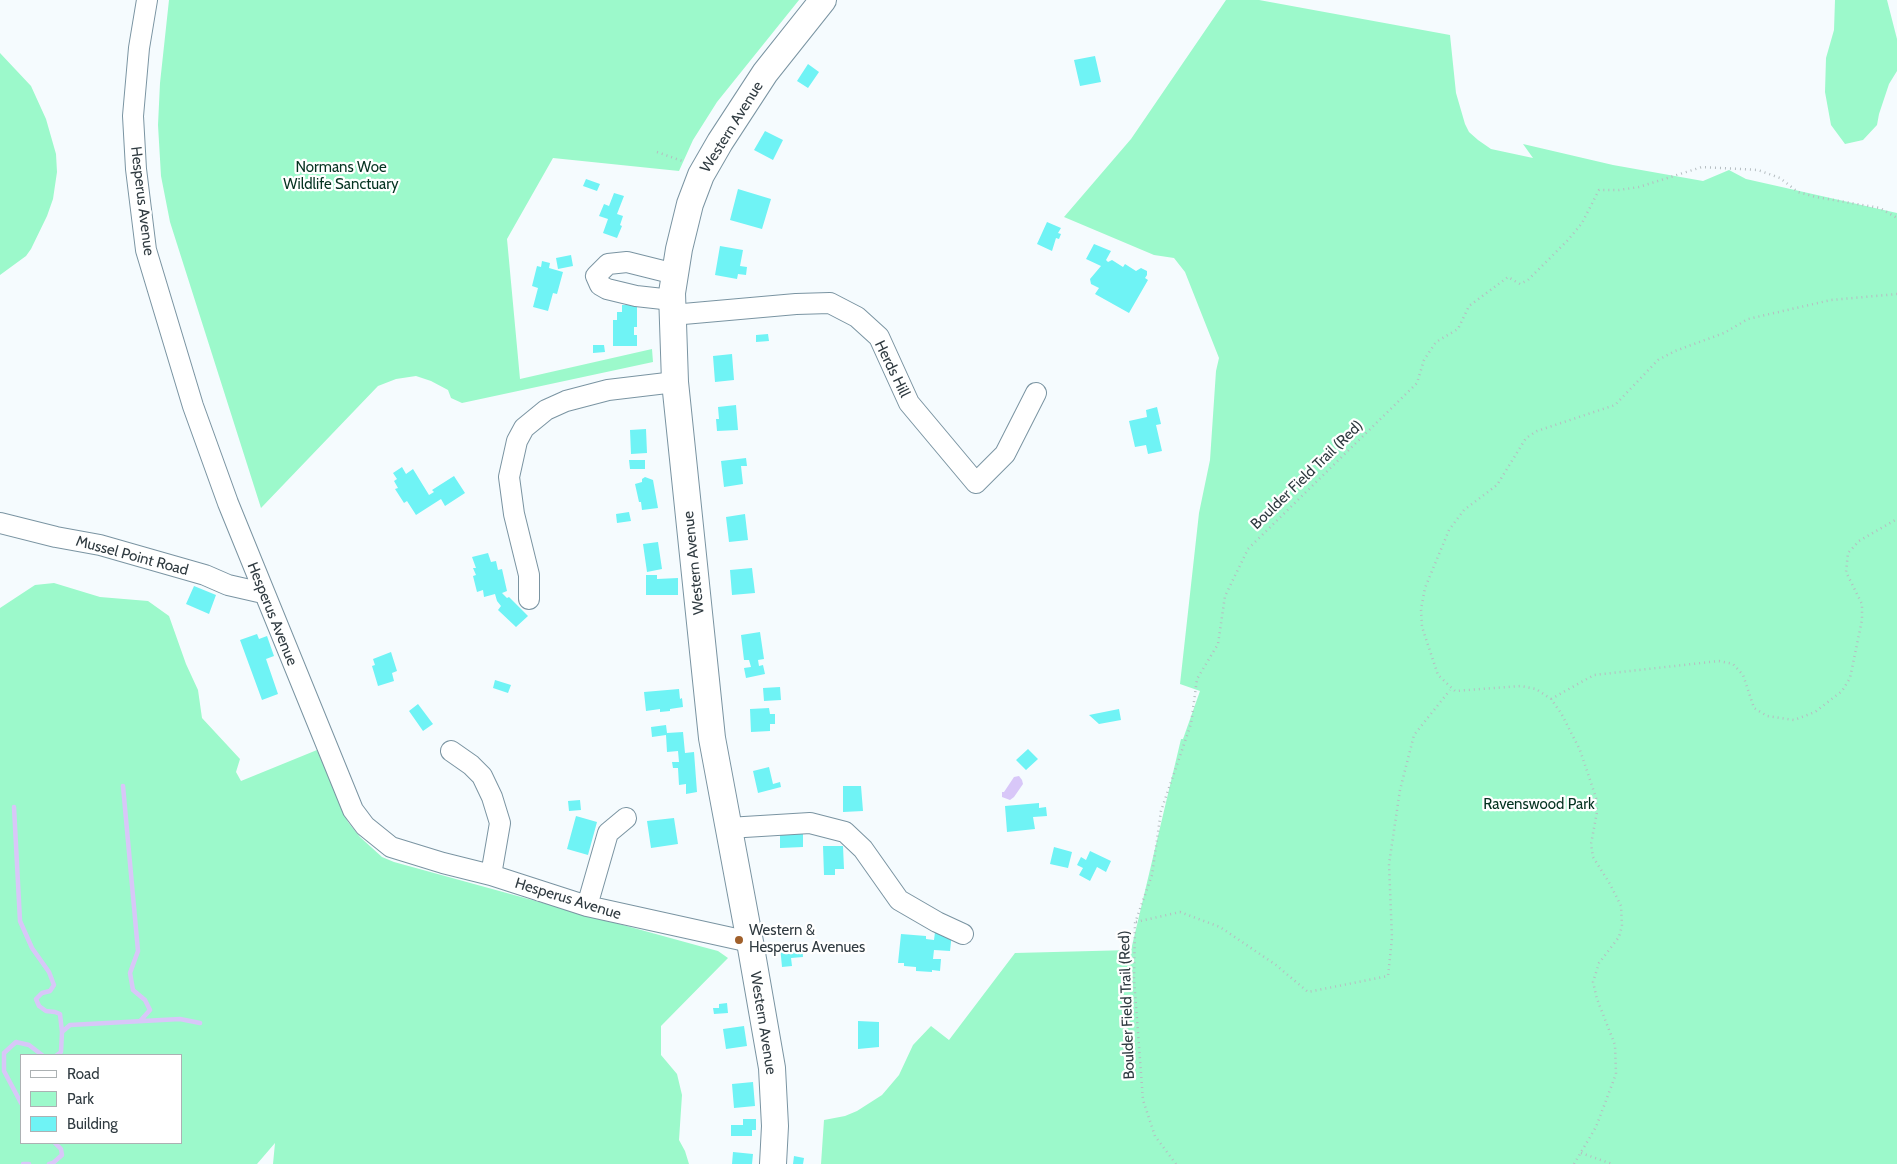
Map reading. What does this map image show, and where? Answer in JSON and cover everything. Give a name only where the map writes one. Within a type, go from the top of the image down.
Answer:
[{"type":"main road","name":"Western Avenue","points":[[773,1164],[775,1126],[772,1068],[712,738],[675,382],[672,307],[679,249],[690,204],[705,169],[720,142],[765,73],[823,0]]},
{"type":"street","name":"Hesperus Avenue","points":[[147,0],[139,48],[133,116],[136,169],[146,250],[192,406],[263,593],[353,810],[365,826],[391,847],[491,875],[587,906],[750,942]]},
{"type":"street","points":[[672,307],[607,289],[600,285],[596,276],[608,264],[627,262],[675,274]]},
{"type":"street","name":"Herds Hill","points":[[672,307],[830,303],[857,317],[878,337],[909,403],[976,483],[1004,454],[1036,394]]},
{"type":"street","points":[[529,599],[529,575],[514,514],[509,477],[517,442],[524,428],[546,410],[566,402],[608,390],[675,382]]},
{"type":"street","name":"Mussel Point Road","points":[[0,523],[56,537],[100,545],[205,576],[243,590],[263,593]]},
{"type":"street","points":[[451,751],[471,765],[482,776],[492,797],[500,823],[491,875]]},
{"type":"street","points":[[587,906],[608,833],[626,818]]},
{"type":"street","points":[[728,828],[810,823],[845,832],[864,849],[899,900],[937,922],[963,934]]},
{"type":"path","points":[[657,152],[705,169]]},
{"type":"path","name":"Boulder Field Trail (Red)","points":[[1176,1164],[1154,1136],[1142,1100],[1134,979],[1135,923],[1152,875],[1161,811],[1191,724],[1197,679],[1218,644],[1225,596],[1248,549],[1417,383],[1424,360],[1436,342],[1458,329],[1469,306],[1508,277],[1520,284],[1528,280],[1582,223],[1599,190],[1639,187],[1702,168],[1758,170],[1780,178],[1798,192],[1880,208],[1897,218]]},
{"type":"path","points":[[1574,1164],[1596,1127],[1616,1074],[1615,1045],[1597,999],[1593,982],[1599,962],[1619,937],[1622,926],[1621,906],[1593,857],[1591,844],[1597,812],[1596,798],[1580,750],[1561,713],[1551,699],[1536,689],[1521,686],[1455,691],[1438,675],[1422,628],[1421,609],[1425,588],[1448,530],[1464,510],[1497,485],[1526,438],[1537,431],[1615,405],[1658,360],[1675,350],[1724,333],[1748,319],[1831,300],[1897,294]]},
{"type":"path","points":[[1551,699],[1594,675],[1719,661],[1733,664],[1743,675],[1754,708],[1767,716],[1794,720],[1815,712],[1842,691],[1850,678],[1862,620],[1862,604],[1846,572],[1848,553],[1859,541],[1897,519]]},
{"type":"path","points":[[1135,923],[1180,912],[1220,927],[1276,966],[1308,992],[1388,976],[1392,938],[1389,864],[1400,790],[1414,735],[1450,690]]},
{"type":"path","points":[[1581,1153],[1612,1164]]},
{"type":"green space","name":"Normans Woe Wildlife Sanctuary","points":[[169,0],[799,0],[717,102],[693,140],[679,171],[553,158],[507,239],[520,379],[652,349],[653,362],[462,403],[451,398],[448,390],[431,381],[416,376],[396,379],[378,386],[261,508],[170,222],[161,176],[158,125],[160,83]]},
{"type":"green space","name":"Ravenswood Park","points":[[1226,0],[1259,0],[1450,35],[1456,93],[1465,124],[1469,132],[1491,149],[1533,158],[1523,144],[1613,165],[1703,181],[1729,170],[1746,179],[1897,213],[1897,1164],[821,1164],[824,1120],[845,1116],[857,1111],[882,1095],[899,1075],[913,1045],[931,1026],[949,1040],[1015,953],[1131,950],[1181,739],[1183,739],[1200,691],[1180,684],[1199,513],[1210,460],[1216,371],[1219,358],[1185,272],[1174,258],[1154,255],[1064,217],[1131,139]]},
{"type":"green space","points":[[1835,0],[1887,0],[1897,39],[1897,71],[1889,84],[1877,125],[1863,140],[1845,144],[1831,125],[1825,92],[1826,58],[1834,30]]},
{"type":"green space","points":[[0,53],[31,86],[46,119],[56,154],[57,172],[53,199],[31,249],[26,256],[0,275]]},
{"type":"green space","points":[[54,583],[100,597],[148,601],[169,616],[186,664],[198,690],[202,718],[240,759],[236,772],[241,781],[317,750],[348,822],[360,837],[382,857],[394,862],[718,951],[728,958],[661,1026],[661,1055],[677,1074],[682,1095],[679,1140],[689,1164],[273,1164],[275,1143],[257,1164],[0,1164],[0,608],[35,585]]},
{"type":"shaded area","points":[[1019,776],[1023,784],[1014,797],[1010,800],[1002,797],[1002,792],[1004,792],[1014,777]]},
{"type":"building","points":[[1095,56],[1101,82],[1080,86],[1074,60]]},
{"type":"building","points":[[808,64],[819,72],[808,88],[797,81]]},
{"type":"building","points":[[765,131],[783,140],[773,160],[754,150]]},
{"type":"building","points":[[586,179],[600,184],[597,191],[583,186]]},
{"type":"building","points":[[738,189],[771,199],[762,229],[730,220]]},
{"type":"building","points":[[614,193],[624,196],[617,214],[623,216],[620,225],[622,226],[617,238],[603,233],[608,219],[599,216],[604,204],[609,206]]},
{"type":"building","points":[[1047,222],[1061,228],[1058,233],[1061,234],[1059,239],[1056,238],[1052,251],[1037,244]]},
{"type":"building","points":[[1094,244],[1111,251],[1106,260],[1108,262],[1112,260],[1123,267],[1125,264],[1136,271],[1141,268],[1147,271],[1145,278],[1148,280],[1129,313],[1095,294],[1099,288],[1091,284],[1090,279],[1101,266],[1086,259]]},
{"type":"building","points":[[720,246],[743,250],[740,266],[747,267],[746,275],[738,274],[737,279],[715,275]]},
{"type":"building","points":[[571,255],[573,266],[558,269],[556,258]]},
{"type":"building","points":[[542,261],[550,263],[549,268],[563,272],[557,294],[553,293],[548,311],[533,307],[538,288],[532,286],[537,266],[541,267]]},
{"type":"building","points":[[622,305],[637,305],[637,327],[634,327],[634,335],[637,335],[637,346],[613,346],[613,320],[617,320],[617,312],[622,312]]},
{"type":"building","points":[[768,334],[769,341],[756,342],[756,335]]},
{"type":"building","points":[[593,345],[604,345],[605,352],[593,353]]},
{"type":"building","points":[[732,354],[734,380],[715,382],[713,356]]},
{"type":"building","points":[[736,405],[738,430],[717,431],[718,407]]},
{"type":"building","points":[[1157,407],[1161,424],[1156,425],[1162,451],[1148,454],[1146,445],[1135,447],[1129,421],[1147,417],[1146,410]]},
{"type":"building","points":[[646,429],[647,453],[631,454],[630,430]]},
{"type":"building","points":[[746,458],[747,466],[741,466],[743,484],[724,487],[721,461]]},
{"type":"building","points":[[629,460],[645,460],[645,469],[630,469]]},
{"type":"building","points":[[402,467],[406,474],[413,469],[429,495],[434,492],[432,490],[454,476],[465,493],[445,506],[441,499],[416,515],[407,501],[404,503],[395,489],[398,488],[394,481],[397,479],[393,473]]},
{"type":"building","points":[[645,477],[653,480],[658,508],[642,510],[635,484],[642,482],[642,479]]},
{"type":"building","points":[[629,512],[631,521],[617,523],[616,514]]},
{"type":"building","points":[[745,514],[748,540],[729,542],[726,517]]},
{"type":"building","points":[[658,542],[662,569],[647,572],[643,544]]},
{"type":"building","points":[[488,553],[491,562],[496,561],[498,570],[502,569],[507,591],[502,593],[507,598],[509,597],[528,616],[516,627],[498,610],[501,606],[495,594],[484,597],[483,590],[477,592],[473,576],[476,575],[473,568],[476,568],[472,557]]},
{"type":"building","points":[[752,568],[755,593],[732,595],[730,570]]},
{"type":"building","points":[[646,575],[657,575],[657,579],[678,578],[678,595],[646,595]]},
{"type":"building","points":[[194,586],[216,595],[209,614],[186,604]]},
{"type":"building","points":[[760,632],[764,659],[758,660],[759,666],[763,665],[765,674],[746,678],[744,668],[751,667],[749,660],[744,660],[741,635]]},
{"type":"building","points":[[257,634],[259,639],[267,636],[274,656],[266,659],[278,694],[262,700],[240,640]]},
{"type":"building","points":[[391,652],[397,671],[392,673],[394,681],[378,686],[372,666],[375,665],[373,659]]},
{"type":"building","points":[[495,680],[511,685],[508,693],[493,688]]},
{"type":"building","points":[[780,687],[781,700],[764,701],[763,688]]},
{"type":"building","points":[[679,689],[683,707],[670,709],[670,711],[660,712],[660,709],[646,711],[644,692]]},
{"type":"building","points":[[418,704],[433,724],[423,731],[409,711]]},
{"type":"building","points":[[769,708],[770,714],[775,714],[775,724],[770,724],[770,731],[751,732],[750,709]]},
{"type":"building","points":[[1119,709],[1121,720],[1099,724],[1089,715]]},
{"type":"building","points":[[666,725],[667,733],[683,732],[685,753],[694,752],[697,792],[686,794],[686,784],[679,785],[678,768],[673,768],[672,762],[679,762],[678,751],[667,752],[666,735],[652,737],[651,727]]},
{"type":"building","points":[[1028,749],[1038,759],[1026,770],[1016,760]]},
{"type":"building","points":[[769,767],[773,784],[780,782],[781,787],[758,793],[753,771]]},
{"type":"building","points":[[843,786],[861,786],[863,811],[843,812]]},
{"type":"building","points":[[580,800],[581,810],[569,811],[568,801]]},
{"type":"building","points":[[1039,803],[1039,808],[1046,807],[1047,816],[1033,817],[1035,829],[1007,832],[1005,806]]},
{"type":"building","points":[[576,816],[597,822],[588,855],[567,849]]},
{"type":"building","points":[[674,818],[678,844],[651,848],[647,821]]},
{"type":"building","points":[[803,832],[803,847],[780,848],[780,833]]},
{"type":"building","points":[[823,846],[843,846],[844,869],[835,869],[835,875],[824,875]]},
{"type":"building","points":[[1054,847],[1072,852],[1068,868],[1050,864]]},
{"type":"building","points":[[1090,851],[1111,861],[1106,872],[1097,867],[1090,881],[1079,875],[1083,868],[1077,865],[1081,857],[1086,860]]},
{"type":"building","points":[[935,932],[952,933],[950,951],[934,950],[933,959],[941,959],[940,971],[916,971],[916,967],[904,966],[904,963],[898,963],[901,934],[926,936],[926,939],[934,940]]},
{"type":"building","points":[[802,944],[803,957],[791,958],[792,966],[782,967],[780,946]]},
{"type":"building","points":[[727,1003],[728,1013],[714,1014],[713,1008],[719,1008],[719,1004]]},
{"type":"building","points":[[858,1021],[879,1022],[879,1047],[858,1049]]},
{"type":"building","points":[[744,1026],[747,1046],[726,1049],[723,1029]]},
{"type":"building","points":[[753,1082],[755,1106],[734,1108],[732,1084]]},
{"type":"building","points":[[743,1119],[756,1119],[756,1130],[752,1130],[752,1136],[731,1136],[731,1125],[743,1125]]},
{"type":"building","points":[[733,1152],[753,1154],[752,1164],[732,1164]]},
{"type":"building","points":[[794,1156],[804,1158],[803,1164],[793,1164]]},
{"type":"waterway","points":[[123,786],[138,951],[130,973],[133,990],[145,1000],[150,1010],[141,1020]]},
{"type":"waterway","points":[[14,807],[20,921],[32,948],[49,972],[54,985],[50,991],[42,993],[36,999],[39,1006],[46,1011],[60,1014],[62,1032]]},
{"type":"waterway","points":[[58,1054],[61,1052],[62,1032],[70,1025],[180,1019],[200,1023]]},
{"type":"waterway","points":[[20,1101],[4,1071],[4,1053],[16,1042],[29,1045],[41,1054]]},
{"type":"waterway","points":[[49,1164],[62,1155],[61,1149],[56,1144]]},
{"type":"waterway","points":[[23,1164],[29,1164]]},
{"type":"place","name":"Western & Hesperus Avenues","points":[[739,940]]}]
